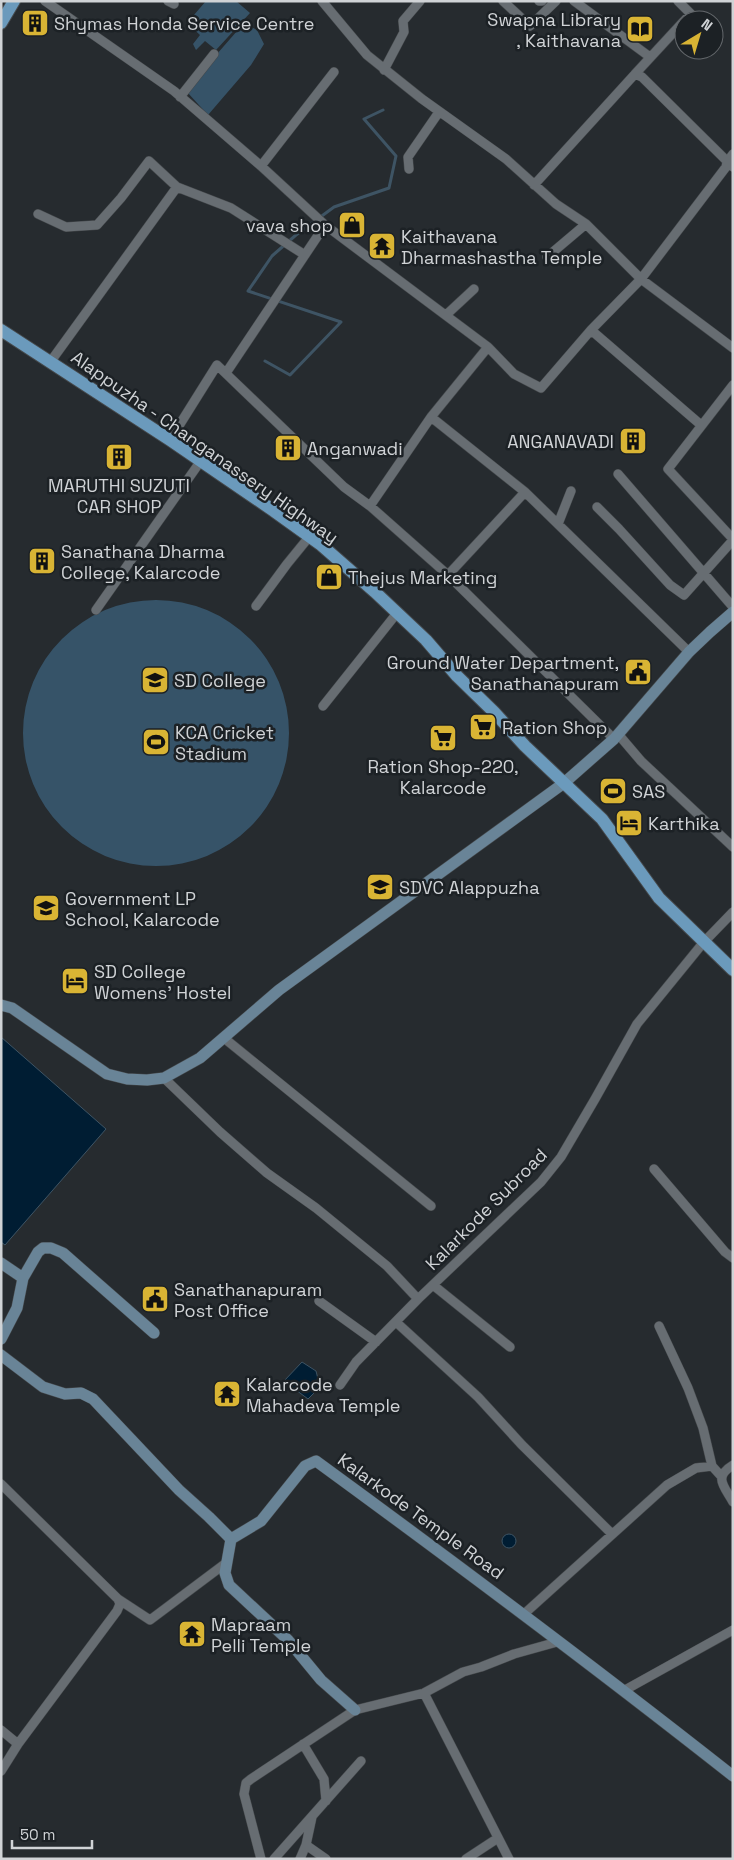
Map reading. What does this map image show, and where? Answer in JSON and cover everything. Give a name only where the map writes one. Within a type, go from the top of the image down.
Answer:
[{"type":"main road","points":[[1,23],[14,1]]},
{"type":"main road","name":"Alappuzha - Changanassery Highway","points":[[1,330],[51,361],[274,510],[309,537],[396,613],[426,640],[457,676],[525,746],[602,819],[659,898],[703,943],[733,970]]},
{"type":"main road","points":[[1,1005],[12,1008],[107,1074],[127,1080],[164,1078],[200,1058],[290,982],[564,783],[616,737],[690,652],[733,612]]},
{"type":"main road","points":[[1,1339],[17,1308],[22,1278],[38,1252],[44,1248],[50,1248],[63,1253],[154,1333]]},
{"type":"main road","points":[[1,1263],[22,1278]]},
{"type":"main road","points":[[1,1355],[43,1387],[64,1394],[81,1393],[93,1399],[179,1490],[231,1539],[225,1573],[229,1585],[288,1640],[321,1680],[356,1710]]},
{"type":"main road","name":"Kalarkode Temple Road","points":[[231,1539],[261,1521],[305,1466],[316,1461],[625,1690],[733,1776]]},
{"type":"street","points":[[45,1],[180,96],[261,166],[325,225],[488,347],[514,374],[541,388],[591,330],[641,278],[731,161],[647,82],[635,74]]},
{"type":"street","points":[[322,1],[367,55],[384,70],[439,112],[506,159],[556,204],[586,224],[641,278],[733,348]]},
{"type":"street","points":[[384,70],[404,32],[403,21],[420,1]]},
{"type":"street","points":[[503,1],[530,26],[556,1]]},
{"type":"street","points":[[574,1],[650,57]]},
{"type":"street","points":[[678,1],[687,10]]},
{"type":"street","points":[[534,185],[674,32]]},
{"type":"street","points":[[180,96],[214,54]]},
{"type":"street","points":[[261,166],[334,72]]},
{"type":"street","points":[[409,169],[408,157],[439,112]]},
{"type":"street","points":[[38,214],[66,227],[97,225],[121,198],[148,161],[177,187],[231,208],[305,254]]},
{"type":"street","points":[[51,361],[177,187]]},
{"type":"street","points":[[548,257],[586,224]]},
{"type":"street","points":[[226,373],[325,225]]},
{"type":"street","points":[[446,316],[474,289]]},
{"type":"street","points":[[591,330],[701,425]]},
{"type":"street","points":[[370,506],[431,417],[488,347]]},
{"type":"street","points":[[170,440],[217,365],[344,487],[370,506],[448,575],[733,848]]},
{"type":"street","points":[[597,507],[620,529],[670,585],[684,595],[733,539],[668,469],[733,385]]},
{"type":"street","points":[[431,417],[526,492],[690,652]]},
{"type":"street","points":[[96,610],[200,462]]},
{"type":"street","points":[[618,474],[733,607]]},
{"type":"street","points":[[558,524],[571,491]]},
{"type":"street","points":[[448,575],[526,492]]},
{"type":"street","points":[[256,606],[309,537]]},
{"type":"street","points":[[323,706],[396,613]]},
{"type":"street","name":"Kalarkode Subroad","points":[[340,1385],[356,1362],[418,1298],[554,1167],[637,1024],[703,943],[733,912]]},
{"type":"street","points":[[224,1038],[431,1206]]},
{"type":"street","points":[[164,1078],[220,1132],[267,1173],[316,1208],[387,1266],[418,1298]]},
{"type":"street","points":[[654,1169],[725,1252],[733,1258]]},
{"type":"street","points":[[432,1285],[510,1347]]},
{"type":"street","points":[[319,1301],[376,1342]]},
{"type":"street","points":[[396,1322],[478,1397],[522,1445],[612,1534]]},
{"type":"street","points":[[659,1326],[688,1388],[703,1428],[712,1466],[721,1476]]},
{"type":"street","points":[[733,1465],[725,1470],[721,1476],[721,1482],[733,1502]]},
{"type":"street","points":[[524,1614],[667,1485],[696,1468],[712,1466]]},
{"type":"street","points":[[1,1484],[118,1599],[150,1620],[226,1563]]},
{"type":"street","points":[[1,1771],[18,1744],[117,1611],[120,1604],[118,1599]]},
{"type":"street","points":[[625,1690],[733,1630]]},
{"type":"street","points":[[261,1859],[244,1794],[244,1789],[251,1779],[356,1710],[424,1693],[463,1672],[482,1667],[514,1654],[558,1642]]},
{"type":"street","points":[[424,1693],[509,1859]]},
{"type":"street","points":[[1,1730],[18,1744]]},
{"type":"street","points":[[303,1744],[324,1780],[326,1801]]},
{"type":"street","points":[[274,1859],[361,1761]]},
{"type":"street","points":[[300,1859],[306,1845],[312,1817]]},
{"type":"street","points":[[466,1859],[498,1838]]},
{"type":"street","points":[[306,1845],[326,1859]]},
{"type":"shaded area","points":[[206,1],[236,1],[250,13],[216,50],[205,41],[196,50],[193,44],[200,35],[187,23]]},
{"type":"shaded area","points":[[244,23],[257,30],[264,44],[251,65],[208,115],[188,93],[203,70]]},
{"type":"shaded area","name":"KCA Cricket Stadium","points":[[156,600],[182,603],[207,610],[230,622],[250,639],[267,659],[279,682],[286,707],[289,733],[286,759],[279,784],[267,807],[250,827],[230,844],[207,856],[182,863],[156,866],[130,863],[105,856],[82,844],[62,827],[45,807],[33,784],[26,759],[23,733],[26,707],[33,682],[45,659],[62,639],[82,622],[105,610],[130,603]]},
{"type":"shaded area","points":[[1,1037],[106,1129],[5,1245],[1,1242]]},
{"type":"shaded area","points":[[302,1362],[316,1371],[320,1387],[308,1399],[284,1381]]},
{"type":"shaded area","points":[[506,1534],[512,1534],[516,1541],[512,1548],[506,1548],[502,1544],[502,1538]]},
{"type":"waterway","points":[[265,361],[290,375],[341,322],[248,291],[272,256],[296,235],[334,207],[389,188],[396,156],[364,119],[383,110]]},
{"type":"place","name":"Shymas Honda Service Centre","points":[[35,23]]},
{"type":"place","name":"Swapna Library , Kaithavana","points":[[640,29]]},
{"type":"place","name":"vava shop","points":[[352,225]]},
{"type":"place","name":"Kaithavana Dharmashastha Temple","points":[[382,246]]},
{"type":"place","name":"ANGANAVADI","points":[[633,441]]},
{"type":"place","name":"Anganwadi","points":[[288,448]]},
{"type":"place","name":"MARUTHI SUZUTI CAR SHOP","points":[[119,457]]},
{"type":"place","name":"Sanathana Dharma College, Kalarcode","points":[[42,561]]},
{"type":"place","name":"Thejus Marketing","points":[[329,577]]},
{"type":"place","name":"Ground Water Department, Sanathanapuram","points":[[638,672]]},
{"type":"place","name":"SD College","points":[[155,680]]},
{"type":"place","name":"Ration Shop","points":[[483,727]]},
{"type":"place","name":"Ration Shop-220, Kalarcode","points":[[443,738]]},
{"type":"place","name":"KCA Cricket Stadium","points":[[156,742]]},
{"type":"place","name":"SAS","points":[[613,791]]},
{"type":"place","name":"Karthika","points":[[629,823]]},
{"type":"place","name":"SDVC Alappuzha","points":[[380,887]]},
{"type":"place","name":"Government LP School, Kalarcode","points":[[46,908]]},
{"type":"place","name":"SD College Womens' Hostel","points":[[75,981]]},
{"type":"place","name":"Sanathanapuram Post Office","points":[[155,1299]]},
{"type":"place","name":"Kalarcode Mahadeva Temple","points":[[227,1394]]},
{"type":"place","name":"Mapraam Pelli Temple","points":[[192,1634]]}]
